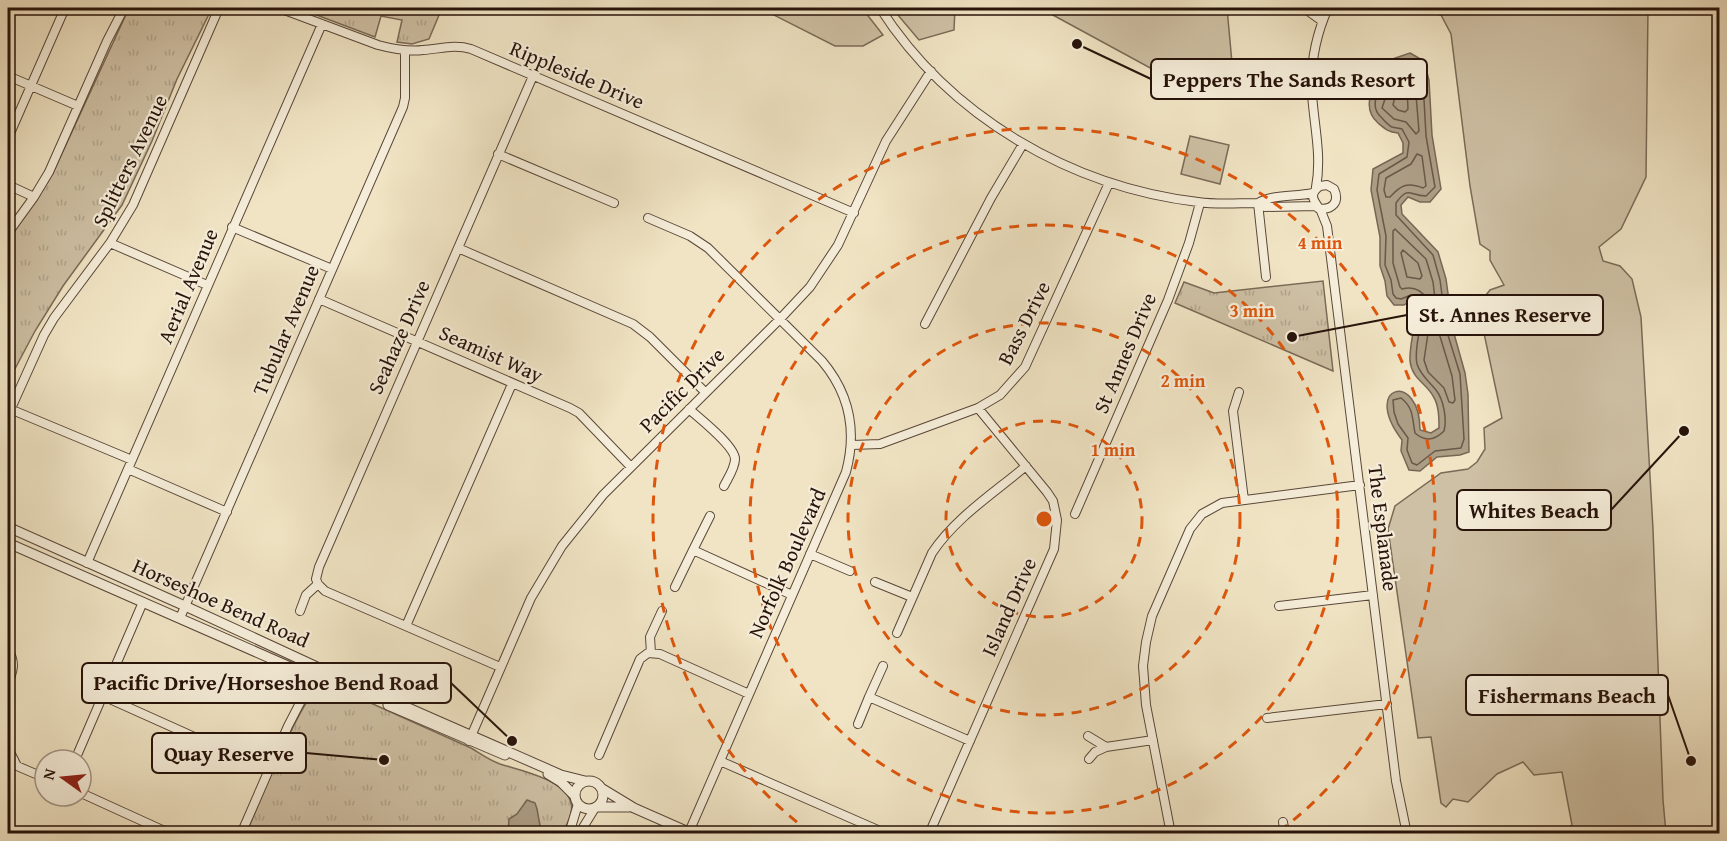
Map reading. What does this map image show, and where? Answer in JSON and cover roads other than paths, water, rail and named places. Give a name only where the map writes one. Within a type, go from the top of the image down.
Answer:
[{"type":"street","points":[[8,138],[65,8]]},
{"type":"street","points":[[8,232],[49,172],[123,9],[113,8]]},
{"type":"street","name":"Splitters Avenue","points":[[9,412],[11,397],[54,318],[110,243],[133,205],[219,8]]},
{"type":"street","name":"Rippleside Drive","points":[[279,8],[378,45],[405,51],[457,46],[471,49],[854,213]]},
{"type":"street","points":[[880,8],[931,71],[978,113],[1023,144],[1079,172],[1109,183],[1162,197],[1200,203],[1258,203],[1265,199],[1300,196],[1323,185],[1330,187]]},
{"type":"street","points":[[1304,8],[1322,21]]},
{"type":"street","name":"The Esplanade","points":[[1327,226],[1337,196],[1324,177],[1319,162],[1312,93],[1312,68],[1315,46],[1328,8]]},
{"type":"street","name":"Aerial Avenue","points":[[87,563],[322,24]]},
{"type":"street","name":"Tubular Avenue","points":[[180,618],[403,107],[405,51]]},
{"type":"street","name":"Pacific Drive","points":[[471,738],[531,598],[562,546],[587,513],[780,319],[824,268],[854,213],[886,141],[931,71]]},
{"type":"street","points":[[8,76],[78,106]]},
{"type":"street","name":"Seahaze Drive","points":[[300,610],[306,596],[318,584],[316,579],[319,567],[533,76]]},
{"type":"street","points":[[925,324],[991,198],[1023,144]]},
{"type":"street","points":[[498,154],[614,203]]},
{"type":"street","name":"The Esplanade","points":[[1319,162],[1312,200],[1327,226],[1396,781],[1407,834]]},
{"type":"street","name":"Bass Drive","points":[[852,445],[880,444],[978,408],[1000,394],[1025,367],[1109,183]]},
{"type":"street","points":[[8,185],[34,197]]},
{"type":"street","name":"St Annes Drive","points":[[1075,514],[1168,300],[1192,234],[1200,203]]},
{"type":"street","points":[[1258,203],[1265,207],[1304,205],[1322,209],[1332,207]]},
{"type":"street","points":[[1258,203],[1266,277]]},
{"type":"street","name":"Norfolk Boulevard","points":[[648,218],[699,240],[822,362],[837,381],[849,415],[852,445],[846,472],[691,833]]},
{"type":"street","points":[[232,227],[332,269]]},
{"type":"street","points":[[110,243],[207,285]]},
{"type":"street","points":[[458,248],[633,324],[650,337],[705,392]]},
{"type":"street","name":"Seamist Way","points":[[319,299],[579,413],[631,467]]},
{"type":"street","points":[[406,626],[512,384]]},
{"type":"street","points":[[1239,392],[1233,411],[1244,500]]},
{"type":"street","name":"Island Drive","points":[[929,834],[1057,540],[1057,520],[1053,501],[978,408]]},
{"type":"street","points":[[689,409],[727,444],[734,454],[733,467],[724,486]]},
{"type":"street","points":[[9,412],[132,460]]},
{"type":"street","points":[[897,633],[932,553],[945,535],[1026,466]]},
{"type":"street","points":[[128,470],[226,512]]},
{"type":"street","points":[[1171,834],[1143,680],[1146,642],[1152,616],[1196,520],[1215,505],[1360,485]]},
{"type":"street","points":[[675,587],[710,516]]},
{"type":"street","name":"Horseshoe Bend Road","points":[[8,528],[185,606],[544,772],[561,782],[576,800]]},
{"type":"street","name":"Horseshoe Bend Road","points":[[8,543],[313,677],[561,775],[585,781]]},
{"type":"street","points":[[693,550],[792,595]]},
{"type":"street","points":[[810,554],[850,572]]},
{"type":"street","points":[[875,582],[912,597]]},
{"type":"street","points":[[318,584],[325,591],[500,667]]},
{"type":"street","points":[[1280,606],[1374,595]]},
{"type":"street","points":[[80,748],[144,602]]},
{"type":"street","points":[[651,653],[650,637],[662,611]]},
{"type":"street","points":[[8,650],[14,666],[8,684]]},
{"type":"street","points":[[599,755],[640,659],[651,653],[660,654],[749,694]]},
{"type":"street","points":[[858,724],[883,666]]},
{"type":"street","points":[[241,834],[268,770],[318,668]]},
{"type":"street","points":[[103,696],[268,770]]},
{"type":"street","points":[[869,697],[970,741]]},
{"type":"street","points":[[1268,718],[1387,704]]},
{"type":"street","points":[[1088,736],[1106,747]]},
{"type":"street","points":[[1089,759],[1095,752],[1106,747],[1153,740]]},
{"type":"street","points":[[8,748],[11,766],[33,774]]},
{"type":"street","points":[[720,761],[887,834]]},
{"type":"street","points":[[569,834],[579,785],[585,781],[595,782],[634,808],[691,833]]},
{"type":"street","points":[[579,834],[604,796],[602,788]]},
{"type":"street","points":[[93,799],[171,834]]},
{"type":"street","points":[[576,800],[586,809],[616,806],[634,808]]},
{"type":"street","points":[[1283,822],[1285,834]]},
{"type":"water","points":[[1410,53],[1424,61],[1429,80],[1432,135],[1441,189],[1430,202],[1420,202],[1408,197],[1401,205],[1402,214],[1438,252],[1446,279],[1453,330],[1465,373],[1468,394],[1469,452],[1437,457],[1420,471],[1409,470],[1401,451],[1402,440],[1391,421],[1387,407],[1389,397],[1395,392],[1403,392],[1411,399],[1418,411],[1420,430],[1431,433],[1439,428],[1438,407],[1411,367],[1410,354],[1415,304],[1410,301],[1404,305],[1394,305],[1387,296],[1380,266],[1380,237],[1371,190],[1373,169],[1403,153],[1403,143],[1398,133],[1385,129],[1378,123],[1369,108],[1372,92],[1389,60]]},
{"type":"water","points":[[527,800],[535,803],[541,831],[539,833],[508,833],[509,819],[517,814]]},
{"type":"place","name":"Peppers The Sands Resort","points":[[1077,44]]},
{"type":"place","name":"St. Annes Reserve","points":[[1292,337]]},
{"type":"place","name":"Whites Beach","points":[[1684,431]]},
{"type":"place","name":"Pacific Drive/Horseshoe Bend Road","points":[[512,741]]},
{"type":"place","name":"Quay Reserve","points":[[384,760]]},
{"type":"place","name":"Fishermans Beach","points":[[1691,761]]}]
